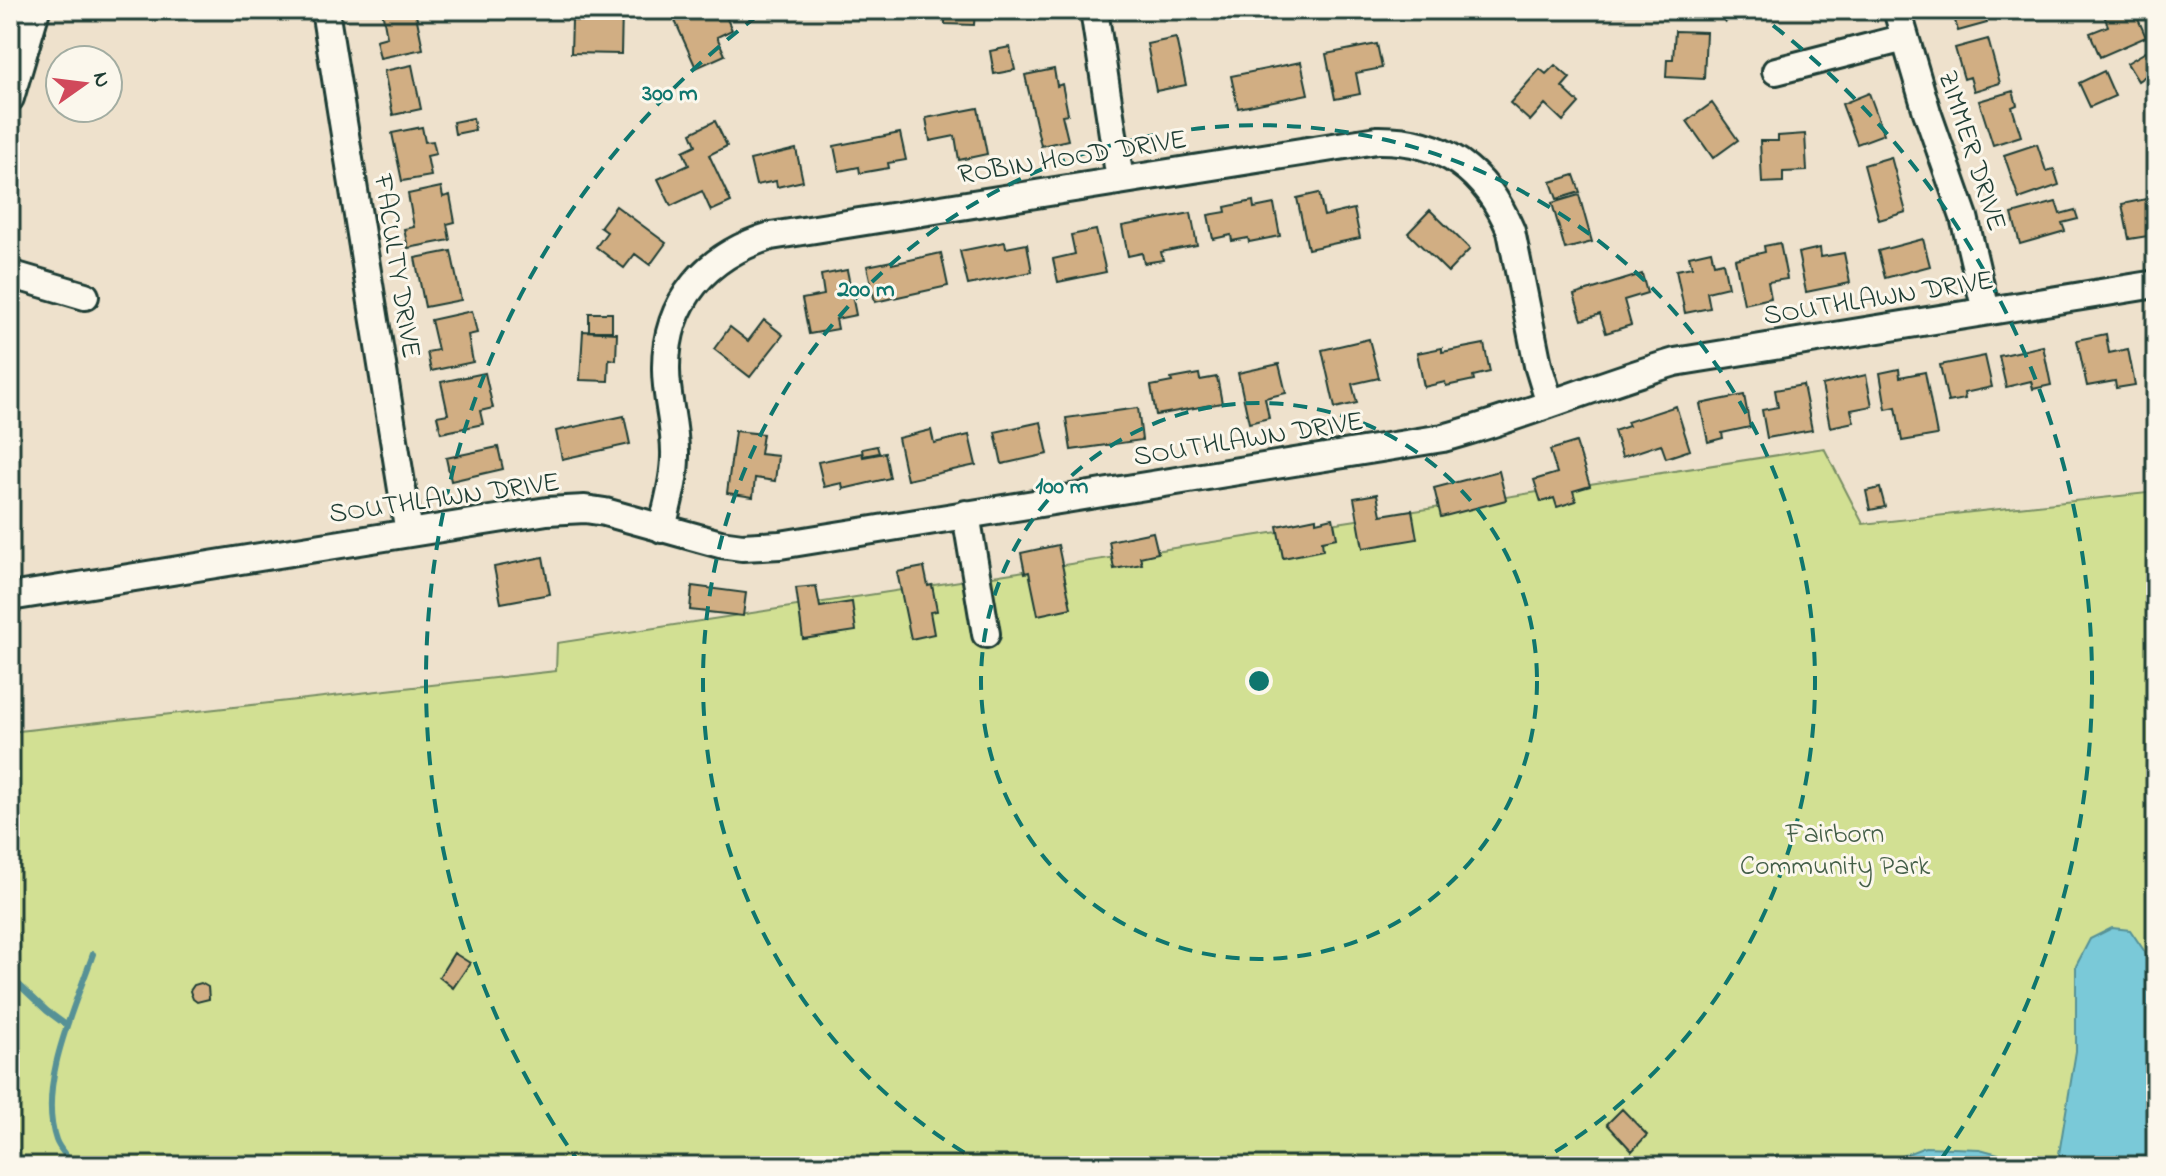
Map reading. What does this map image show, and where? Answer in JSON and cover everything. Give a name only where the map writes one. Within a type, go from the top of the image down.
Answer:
[{"type":"street","points":[[10,98],[36,10]]},
{"type":"street","name":"FACULTY DRIVE","points":[[325,10],[409,533]]},
{"type":"street","points":[[1094,10],[1120,180]]},
{"type":"street","name":"ZIMMER DRIVE","points":[[1897,10],[1927,112],[1964,217],[1986,311]]},
{"type":"street","points":[[1776,71],[1905,38]]},
{"type":"street","name":"ROBIN HOOD DRIVE","points":[[662,529],[674,476],[675,455],[674,424],[666,374],[668,340],[685,295],[699,276],[727,254],[771,236],[1377,140],[1412,142],[1446,154],[1474,174],[1490,191],[1511,231],[1538,365],[1550,404]]},
{"type":"street","points":[[10,274],[85,296]]},
{"type":"street","name":"SOUTHLAWN DRIVE","points":[[10,597],[567,509],[605,512],[720,544],[761,547],[1443,438],[1493,425],[1675,362],[2156,284]]},
{"type":"street","points":[[966,514],[986,634]]},
{"type":"green space","name":"Fairborn Community Park","points":[[1824,448],[1863,524],[2156,492],[2156,1166],[10,1166],[10,732],[556,671],[557,643]]},
{"type":"water","points":[[2112,928],[2130,930],[2145,952],[2156,983],[2156,1166],[2057,1166],[2076,1051],[2076,966],[2090,939]]},
{"type":"water","points":[[1925,1147],[1980,1149],[2042,1166],[1876,1166]]},
{"type":"building","points":[[382,10],[415,10],[423,49],[380,58],[376,40],[387,37]]},
{"type":"building","points":[[590,10],[622,10],[621,54],[571,53],[572,20],[590,21]]},
{"type":"building","points":[[680,10],[704,10],[705,14],[723,10],[732,30],[717,37],[725,55],[696,68],[672,14]]},
{"type":"building","points":[[945,10],[975,10],[974,25],[945,24]]},
{"type":"building","points":[[1718,10],[1744,10],[1725,22]]},
{"type":"building","points":[[1952,10],[1983,10],[1987,23],[1958,31]]},
{"type":"building","points":[[2102,10],[2152,10],[2138,19],[2146,37],[2100,57],[2090,33],[2108,26]]},
{"type":"building","points":[[1675,31],[1706,32],[1704,79],[1666,77],[1667,59],[1673,59]]},
{"type":"building","points":[[1176,38],[1186,85],[1156,91],[1147,44]]},
{"type":"building","points":[[1988,39],[2000,83],[1974,91],[1970,77],[1964,79],[1955,48]]},
{"type":"building","points":[[1377,44],[1382,68],[1356,73],[1360,94],[1335,99],[1326,54]]},
{"type":"building","points":[[2156,46],[2156,90],[2147,75],[2138,81],[2127,63]]},
{"type":"building","points":[[1010,47],[1015,70],[994,74],[990,51]]},
{"type":"building","points":[[1301,62],[1308,94],[1238,108],[1231,76]]},
{"type":"building","points":[[412,65],[421,109],[393,115],[384,71]]},
{"type":"building","points":[[1555,65],[1570,78],[1562,87],[1579,103],[1563,121],[1545,104],[1530,121],[1510,103],[1540,69],[1546,74]]},
{"type":"building","points":[[1054,69],[1057,86],[1062,84],[1068,114],[1062,115],[1068,140],[1041,146],[1025,75]]},
{"type":"building","points":[[2104,71],[2115,96],[2090,107],[2079,83]]},
{"type":"building","points":[[2013,91],[2017,105],[2012,107],[2021,136],[1993,145],[1979,101]]},
{"type":"building","points":[[1869,93],[1884,134],[1857,144],[1842,104]]},
{"type":"building","points":[[1712,103],[1738,140],[1713,158],[1687,121]]},
{"type":"building","points":[[978,108],[987,154],[959,160],[955,136],[930,141],[926,118]]},
{"type":"building","points":[[473,118],[475,130],[455,134],[453,122]]},
{"type":"building","points":[[715,121],[727,146],[709,155],[731,202],[711,211],[702,191],[671,206],[658,179],[689,165],[683,151],[696,145],[691,133]]},
{"type":"building","points":[[422,127],[425,142],[433,141],[436,154],[427,156],[431,176],[402,181],[392,133]]},
{"type":"building","points":[[900,133],[906,160],[888,163],[889,168],[860,173],[859,167],[839,171],[834,146]]},
{"type":"building","points":[[1805,134],[1807,171],[1783,172],[1783,182],[1762,183],[1760,141],[1778,141],[1778,136]]},
{"type":"building","points":[[2037,144],[2046,171],[2054,169],[2059,185],[2019,199],[2004,155]]},
{"type":"building","points":[[796,149],[803,181],[777,187],[776,181],[756,185],[750,160]]},
{"type":"building","points":[[1891,157],[1906,212],[1879,220],[1864,165]]},
{"type":"building","points":[[1574,175],[1580,192],[1557,199],[1551,182]]},
{"type":"building","points":[[441,187],[443,197],[450,195],[455,222],[447,224],[450,240],[408,248],[404,229],[414,227],[408,194]]},
{"type":"building","points":[[1319,193],[1324,216],[1354,209],[1360,238],[1308,249],[1297,198]]},
{"type":"building","points":[[1579,195],[1592,242],[1565,249],[1552,203]]},
{"type":"building","points":[[2156,197],[2156,229],[2147,231],[2148,236],[2129,239],[2122,204]]},
{"type":"building","points":[[1253,201],[1254,208],[1274,204],[1280,236],[1249,242],[1248,238],[1232,241],[1231,235],[1213,239],[1208,215],[1226,212],[1225,207]]},
{"type":"building","points":[[2056,202],[2060,214],[2075,210],[2078,219],[2062,223],[2065,231],[2020,244],[2012,214]]},
{"type":"building","points":[[616,206],[666,243],[650,265],[635,254],[624,268],[596,247],[607,232],[600,227]]},
{"type":"building","points":[[1430,210],[1470,249],[1448,272],[1408,233]]},
{"type":"building","points":[[1191,213],[1197,245],[1161,252],[1163,260],[1144,263],[1142,253],[1128,256],[1122,226]]},
{"type":"building","points":[[1096,230],[1106,272],[1058,282],[1053,259],[1075,254],[1071,235]]},
{"type":"building","points":[[1923,239],[1930,266],[1885,278],[1878,251]]},
{"type":"building","points":[[1005,242],[1006,248],[1027,244],[1032,272],[968,285],[960,251]]},
{"type":"building","points":[[1780,243],[1787,279],[1768,282],[1771,298],[1744,304],[1735,259],[1765,252],[1764,246]]},
{"type":"building","points":[[1820,248],[1821,257],[1844,253],[1850,283],[1806,292],[1798,253]]},
{"type":"building","points":[[451,251],[461,300],[425,307],[415,258]]},
{"type":"building","points":[[1711,251],[1714,264],[1723,262],[1728,287],[1707,292],[1710,308],[1685,313],[1676,270],[1692,267],[1689,256]]},
{"type":"building","points":[[941,253],[948,286],[875,302],[867,266]]},
{"type":"building","points":[[847,270],[856,315],[836,319],[838,329],[809,334],[802,299],[824,295],[821,275]]},
{"type":"building","points":[[1642,274],[1647,293],[1624,300],[1631,325],[1606,333],[1600,314],[1582,320],[1574,295]]},
{"type":"building","points":[[472,311],[477,333],[468,335],[473,362],[431,371],[427,352],[438,350],[431,320]]},
{"type":"building","points":[[589,313],[612,313],[612,331],[589,331]]},
{"type":"building","points":[[764,320],[783,335],[750,377],[714,349],[730,327],[748,341]]},
{"type":"building","points":[[583,331],[617,333],[616,360],[609,359],[608,381],[580,380]]},
{"type":"building","points":[[2106,334],[2109,353],[2128,349],[2135,385],[2116,388],[2115,381],[2087,386],[2077,340]]},
{"type":"building","points":[[1369,339],[1379,378],[1352,384],[1357,403],[1335,408],[1322,350]]},
{"type":"building","points":[[1484,344],[1490,372],[1473,376],[1474,380],[1424,387],[1417,353]]},
{"type":"building","points":[[2043,346],[2051,385],[2033,389],[2031,381],[2006,387],[1999,356]]},
{"type":"building","points":[[1985,356],[1992,387],[1964,393],[1965,399],[1948,402],[1940,365]]},
{"type":"building","points":[[1279,364],[1286,393],[1265,398],[1269,418],[1249,423],[1238,373]]},
{"type":"building","points":[[1899,369],[1900,377],[1925,372],[1937,435],[1902,441],[1896,407],[1886,409],[1880,373]]},
{"type":"building","points":[[485,373],[493,408],[480,411],[483,424],[441,433],[437,416],[448,414],[441,382]]},
{"type":"building","points":[[1199,374],[1200,380],[1217,377],[1222,403],[1156,415],[1151,386]]},
{"type":"building","points":[[1866,375],[1872,406],[1851,410],[1854,422],[1830,427],[1822,385]]},
{"type":"building","points":[[1803,385],[1812,430],[1767,438],[1762,410],[1778,407],[1775,390]]},
{"type":"building","points":[[1744,395],[1750,427],[1722,433],[1723,438],[1708,442],[1700,404]]},
{"type":"building","points":[[1676,406],[1690,450],[1666,458],[1661,444],[1622,457],[1614,431],[1629,426],[1627,422]]},
{"type":"building","points":[[1138,408],[1142,440],[1071,450],[1066,418]]},
{"type":"building","points":[[624,416],[630,444],[562,459],[556,431]]},
{"type":"building","points":[[1041,422],[1048,454],[1002,464],[995,432]]},
{"type":"building","points":[[931,430],[934,443],[969,435],[976,465],[907,480],[898,438]]},
{"type":"building","points":[[735,431],[763,434],[760,454],[778,456],[775,481],[755,478],[753,497],[727,493]]},
{"type":"building","points":[[1576,442],[1590,486],[1573,491],[1576,501],[1557,507],[1554,498],[1541,502],[1534,480],[1557,473],[1550,450]]},
{"type":"building","points":[[877,446],[879,453],[863,456],[862,449]]},
{"type":"building","points":[[498,447],[503,469],[451,481],[446,458]]},
{"type":"building","points":[[862,453],[863,457],[885,453],[890,478],[843,489],[842,483],[824,487],[818,462]]},
{"type":"building","points":[[1499,471],[1506,500],[1441,517],[1434,488]]},
{"type":"building","points":[[1880,488],[1885,507],[1870,510],[1866,491]]},
{"type":"building","points":[[1377,494],[1381,515],[1412,510],[1417,539],[1363,548],[1354,498]]},
{"type":"building","points":[[1316,518],[1316,522],[1333,518],[1337,538],[1322,541],[1323,550],[1283,558],[1277,526]]},
{"type":"building","points":[[1153,532],[1158,553],[1140,557],[1142,564],[1114,569],[1109,541]]},
{"type":"building","points":[[1058,545],[1071,608],[1038,615],[1029,572],[1025,573],[1021,553]]},
{"type":"building","points":[[543,557],[550,594],[501,603],[494,567]]},
{"type":"building","points":[[924,567],[928,586],[932,585],[937,611],[930,612],[934,634],[911,639],[897,572]]},
{"type":"building","points":[[692,586],[746,593],[743,616],[690,610]]},
{"type":"building","points":[[816,586],[820,607],[852,602],[856,631],[803,639],[796,588]]},
{"type":"building","points":[[454,953],[470,963],[453,988],[439,977]]},
{"type":"building","points":[[201,983],[208,987],[209,999],[197,1002],[190,991],[194,985]]},
{"type":"building","points":[[1622,1109],[1647,1135],[1632,1151],[1607,1124]]},
{"type":"waterway","points":[[73,1166],[56,1140],[51,1118],[51,1095],[68,1021],[93,954]]},
{"type":"waterway","points":[[15,981],[66,1025]]}]
